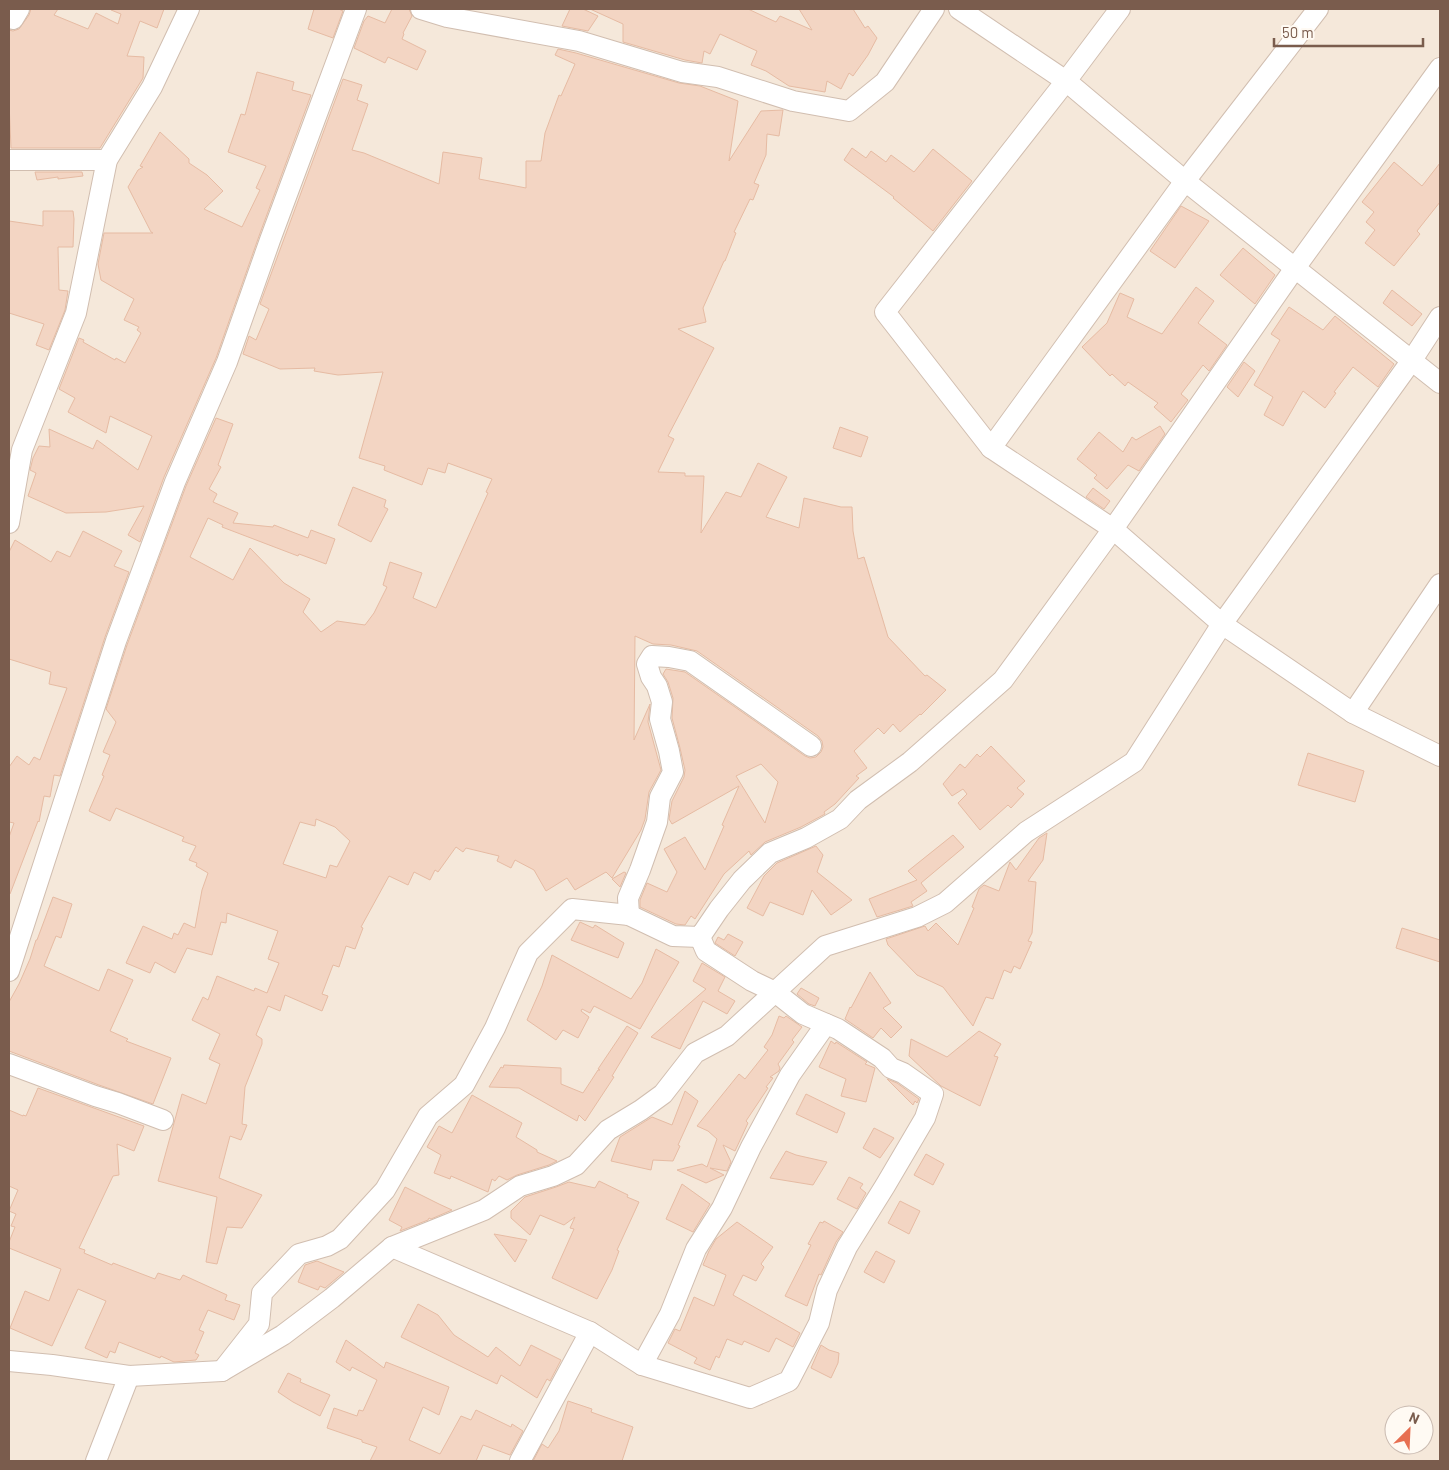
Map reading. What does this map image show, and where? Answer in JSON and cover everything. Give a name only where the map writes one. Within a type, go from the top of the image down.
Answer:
[{"type":"street","points":[[9,523],[22,450],[76,313],[107,160],[152,86],[190,9]]},
{"type":"street","points":[[9,971],[116,640],[175,482],[227,362],[273,231],[356,9]]},
{"type":"street","points":[[420,9],[447,17],[579,41],[682,72],[718,77],[793,100],[850,111],[884,82],[934,9]]},
{"type":"street","points":[[958,9],[1066,82],[1185,181],[1440,383]]},
{"type":"street","points":[[1120,9],[1066,82],[885,312],[991,448],[1113,529],[1222,624],[1353,713],[1440,756]]},
{"type":"street","points":[[991,448],[1185,181],[1318,9]]},
{"type":"street","points":[[700,937],[742,880],[770,853],[806,838],[840,818],[858,800],[910,762],[1003,680],[1113,529],[1295,268],[1440,68]]},
{"type":"street","points":[[9,160],[107,160]]},
{"type":"street","points":[[9,1361],[129,1376],[222,1371],[283,1335],[332,1298],[392,1247],[484,1210],[520,1186],[553,1176],[576,1166],[608,1130],[663,1094],[695,1053],[727,1036],[825,946],[917,916],[945,904],[1026,832],[1134,762],[1222,624],[1412,360],[1440,317]]},
{"type":"street","points":[[1353,713],[1440,584]]},
{"type":"street","points":[[629,915],[628,898],[657,822],[660,797],[673,772],[660,719],[662,702],[657,686],[650,677],[647,664],[652,656],[690,661],[811,746]]},
{"type":"street","points":[[222,1371],[259,1324],[262,1293],[299,1254],[327,1246],[340,1238],[385,1190],[428,1116],[464,1085],[495,1028],[528,952],[572,909],[629,915],[673,936],[700,937]]},
{"type":"street","points":[[392,1247],[590,1332],[642,1365],[750,1398],[789,1381],[819,1323],[827,1290],[847,1247],[925,1118],[933,1094],[891,1068],[882,1058],[838,1029],[803,1014],[775,992],[706,951],[700,937]]},
{"type":"street","points":[[642,1365],[670,1314],[696,1249],[722,1208],[751,1147],[790,1075],[826,1024]]},
{"type":"street","points":[[9,1064],[163,1120]]},
{"type":"street","points":[[520,1461],[590,1332]]},
{"type":"street","points":[[96,1461],[129,1376]]},
{"type":"shaded area","points":[[9,9],[1440,9],[1440,1461],[9,1461]]},
{"type":"building","points":[[31,9],[58,9],[54,15],[88,29],[96,13],[118,24],[121,14],[111,9],[164,9],[157,28],[140,21],[127,56],[144,57],[143,78],[100,148],[11,148],[9,30],[19,29]]},
{"type":"building","points":[[314,9],[339,9],[343,11],[333,38],[308,29]]},
{"type":"building","points":[[392,9],[409,9],[412,16],[402,39],[426,51],[417,70],[388,57],[385,63],[354,48],[364,21],[368,16],[385,23]]},
{"type":"building","points":[[570,9],[583,9],[598,16],[588,31],[562,26]]},
{"type":"building","points":[[590,9],[748,9],[776,22],[780,16],[812,30],[799,9],[853,9],[865,28],[868,26],[877,38],[853,76],[849,73],[841,89],[827,81],[825,92],[789,86],[766,71],[751,65],[757,51],[720,34],[710,54],[704,51],[702,63],[623,42],[623,24]]},
{"type":"building","points":[[558,49],[576,53],[679,83],[700,86],[738,101],[729,161],[761,111],[783,110],[779,136],[767,134],[766,155],[754,183],[759,185],[753,200],[750,199],[734,232],[736,233],[725,261],[703,308],[706,322],[678,329],[714,348],[668,436],[674,439],[658,472],[685,473],[685,476],[704,476],[701,533],[726,492],[741,497],[758,463],[787,477],[766,517],[799,528],[804,498],[841,507],[852,507],[853,531],[858,559],[864,557],[888,637],[925,676],[927,675],[946,690],[921,715],[900,732],[893,724],[884,734],[878,728],[854,751],[867,768],[856,776],[859,778],[835,804],[824,812],[825,814],[801,827],[765,842],[751,855],[749,851],[724,874],[695,919],[691,916],[685,925],[676,924],[640,907],[640,900],[647,883],[667,892],[677,872],[664,849],[685,837],[705,870],[739,786],[672,824],[669,819],[672,801],[684,777],[685,770],[672,718],[673,698],[668,682],[663,674],[666,669],[685,672],[805,756],[810,758],[816,757],[823,747],[822,741],[818,736],[697,651],[671,645],[653,644],[635,636],[634,740],[650,704],[648,722],[661,770],[649,792],[645,819],[641,830],[612,878],[606,872],[575,890],[567,878],[546,891],[534,870],[515,860],[511,868],[497,861],[499,856],[466,848],[463,852],[456,847],[438,872],[435,870],[430,880],[414,872],[408,885],[389,876],[361,927],[363,928],[355,949],[346,946],[339,967],[333,965],[322,994],[328,996],[322,1011],[285,995],[280,1011],[268,1006],[256,1035],[262,1039],[262,1044],[245,1087],[242,1124],[247,1125],[241,1140],[230,1136],[219,1178],[262,1195],[242,1228],[227,1227],[217,1264],[206,1262],[217,1197],[158,1181],[182,1094],[206,1104],[220,1064],[209,1059],[220,1034],[192,1020],[203,997],[208,1000],[217,976],[254,991],[255,988],[267,993],[279,963],[268,959],[278,931],[227,913],[226,923],[221,922],[212,955],[187,948],[175,973],[155,962],[150,973],[126,963],[143,926],[172,939],[174,933],[178,935],[184,923],[195,928],[202,890],[208,873],[196,866],[197,863],[189,860],[196,846],[182,841],[184,837],[116,808],[110,821],[89,811],[104,776],[102,775],[110,755],[103,752],[116,722],[106,709],[127,645],[186,486],[216,418],[233,424],[218,465],[221,467],[209,489],[217,494],[213,502],[238,513],[233,523],[273,527],[274,525],[308,538],[311,530],[335,539],[326,564],[299,554],[298,556],[222,527],[223,525],[208,518],[190,557],[233,580],[250,548],[284,583],[310,599],[303,612],[321,632],[337,621],[365,625],[374,613],[387,587],[383,585],[390,562],[422,573],[413,598],[436,608],[488,493],[486,492],[492,479],[448,463],[445,473],[428,468],[422,485],[384,470],[385,466],[359,458],[383,372],[338,375],[314,371],[315,368],[280,369],[243,354],[249,336],[256,340],[269,309],[260,304],[343,79],[362,85],[357,100],[368,104],[352,150],[364,153],[439,184],[443,152],[482,158],[479,179],[526,188],[526,161],[541,161],[545,133],[559,95],[561,96],[575,64],[555,55]],"holes":[[[761,764],[778,782],[765,823],[736,776]],[[316,819],[335,827],[350,841],[337,867],[330,865],[326,878],[283,864],[300,822],[315,826]]]},
{"type":"building","points":[[257,72],[294,82],[292,90],[311,95],[216,358],[164,477],[140,542],[128,535],[144,506],[106,512],[66,513],[28,496],[36,473],[30,470],[39,446],[50,447],[49,429],[93,449],[97,440],[138,470],[152,436],[110,416],[106,433],[68,412],[75,398],[59,389],[79,338],[115,360],[116,358],[125,363],[141,333],[137,330],[139,327],[124,320],[134,299],[101,280],[98,264],[104,233],[153,233],[128,187],[138,170],[143,167],[140,166],[160,132],[189,159],[189,163],[207,175],[223,191],[204,209],[242,227],[260,190],[256,188],[266,166],[228,152],[241,114],[245,115]]},
{"type":"building","points":[[852,148],[866,158],[871,151],[886,162],[891,155],[914,172],[933,149],[972,181],[933,231],[894,197],[844,160]]},
{"type":"building","points":[[1394,162],[1422,186],[1440,163],[1440,202],[1417,231],[1420,234],[1394,266],[1365,243],[1375,230],[1366,222],[1374,212],[1362,202]]},
{"type":"building","points":[[35,172],[82,172],[83,176],[37,180]]},
{"type":"building","points":[[1181,206],[1209,221],[1175,268],[1150,251]]},
{"type":"building","points":[[43,211],[73,211],[74,219],[73,247],[58,247],[59,290],[68,291],[65,310],[49,350],[36,345],[44,324],[9,313],[9,221],[43,226]]},
{"type":"building","points":[[1243,248],[1275,275],[1255,304],[1220,275]]},
{"type":"building","points":[[1196,287],[1214,301],[1198,323],[1227,345],[1209,371],[1203,365],[1181,394],[1188,400],[1171,422],[1154,407],[1158,403],[1128,382],[1125,386],[1112,374],[1110,376],[1082,347],[1107,323],[1120,293],[1134,299],[1127,317],[1162,334]]},
{"type":"building","points":[[1392,290],[1422,314],[1412,326],[1383,303]]},
{"type":"building","points":[[1289,307],[1323,330],[1335,316],[1394,364],[1378,387],[1353,367],[1334,392],[1336,393],[1325,408],[1303,391],[1283,426],[1264,415],[1273,397],[1254,385],[1280,340],[1271,334]]},
{"type":"building","points":[[1244,362],[1255,371],[1238,397],[1227,387]]},
{"type":"building","points":[[1160,426],[1165,434],[1139,471],[1128,465],[1107,489],[1094,478],[1097,475],[1077,459],[1099,432],[1123,452],[1132,437],[1136,440]]},
{"type":"building","points":[[840,427],[868,437],[861,457],[833,448]]},
{"type":"building","points":[[353,487],[386,500],[384,507],[388,509],[371,542],[338,525]]},
{"type":"building","points":[[1093,488],[1110,501],[1104,509],[1086,497]]},
{"type":"building","points":[[83,531],[122,551],[114,566],[129,572],[105,637],[60,776],[54,775],[50,797],[44,796],[39,822],[10,894],[9,837],[14,823],[9,822],[9,767],[17,756],[29,765],[34,757],[40,760],[67,688],[49,684],[51,672],[9,659],[9,552],[15,540],[51,562],[57,551],[70,557]]},
{"type":"building","points":[[991,746],[1025,781],[1017,788],[1024,794],[1011,808],[1008,805],[980,830],[958,803],[967,794],[963,789],[952,796],[943,784],[960,764],[965,768],[977,754],[980,757]]},
{"type":"building","points":[[1308,753],[1364,771],[1355,802],[1298,785]]},
{"type":"building","points":[[1047,833],[1043,860],[1028,881],[1036,882],[1032,933],[1028,941],[1032,942],[1020,969],[1014,966],[1011,973],[1004,970],[993,999],[986,997],[973,1026],[943,987],[917,975],[888,945],[886,939],[925,926],[928,931],[936,923],[958,945],[974,908],[972,907],[979,889],[984,885],[999,891],[1010,862],[1016,870],[1039,838]]},
{"type":"building","points":[[953,835],[964,847],[921,883],[927,891],[911,902],[913,906],[877,917],[869,899],[917,880],[908,871]]},
{"type":"building","points":[[816,846],[823,855],[817,872],[852,900],[831,915],[812,890],[803,915],[770,902],[763,916],[747,908],[764,876],[777,863]]},
{"type":"building","points":[[624,872],[626,873],[620,887],[612,879]]},
{"type":"building","points":[[53,897],[72,904],[61,938],[56,936],[44,966],[99,991],[108,969],[133,980],[110,1031],[128,1039],[126,1041],[171,1058],[153,1104],[9,1051],[9,1002],[30,959]]},
{"type":"building","points":[[580,922],[593,928],[595,925],[624,943],[618,958],[571,940]]},
{"type":"building","points":[[1402,928],[1440,940],[1440,962],[1396,948]]},
{"type":"building","points":[[728,934],[743,942],[735,956],[715,943],[718,937],[724,940]]},
{"type":"building","points":[[656,949],[679,962],[640,1029],[594,1006],[590,1013],[582,1009],[581,1011],[589,1017],[578,1038],[563,1030],[556,1040],[527,1020],[542,986],[552,955],[631,999],[642,983]]},
{"type":"building","points":[[702,963],[725,977],[718,991],[735,1001],[727,1014],[703,1001],[680,1049],[651,1037],[706,989],[693,981]]},
{"type":"building","points":[[870,972],[891,1003],[883,1008],[902,1027],[891,1038],[881,1028],[873,1038],[845,1019]]},
{"type":"building","points":[[801,988],[819,998],[815,1006],[809,1004],[797,994]]},
{"type":"building","points":[[779,1016],[784,1018],[786,1016],[802,1027],[778,1064],[779,1071],[770,1077],[773,1078],[766,1087],[768,1088],[746,1121],[748,1123],[735,1151],[723,1145],[731,1162],[727,1171],[710,1168],[724,1175],[706,1183],[677,1170],[702,1164],[707,1167],[717,1139],[708,1131],[697,1126],[739,1074],[745,1079],[768,1050],[764,1047],[772,1035]]},
{"type":"building","points":[[627,1026],[638,1033],[612,1076],[614,1077],[585,1121],[579,1115],[577,1121],[519,1088],[489,1087],[504,1065],[561,1068],[561,1084],[583,1093],[598,1070],[600,1070],[598,1069]]},
{"type":"building","points":[[979,1031],[1001,1044],[994,1056],[998,1057],[980,1106],[941,1086],[909,1056],[911,1039],[947,1057]]},
{"type":"building","points":[[831,1041],[835,1044],[836,1042],[867,1062],[865,1064],[875,1068],[866,1102],[841,1096],[846,1079],[819,1067]]},
{"type":"building","points":[[887,1079],[897,1083],[919,1099],[917,1103],[915,1101],[913,1105]]},
{"type":"building","points":[[38,1088],[144,1126],[134,1151],[117,1144],[119,1175],[113,1176],[79,1248],[85,1250],[84,1253],[112,1265],[113,1263],[155,1279],[158,1273],[180,1280],[183,1275],[227,1295],[225,1300],[240,1305],[234,1320],[208,1310],[199,1330],[204,1332],[195,1353],[199,1355],[196,1360],[174,1362],[119,1342],[115,1353],[110,1351],[107,1358],[85,1348],[106,1301],[78,1289],[52,1346],[10,1328],[25,1291],[49,1301],[61,1269],[9,1248],[9,1242],[15,1227],[11,1226],[16,1214],[9,1211],[18,1190],[9,1186],[9,1110],[26,1116]]},
{"type":"building","points":[[685,1091],[698,1101],[678,1145],[680,1146],[673,1161],[653,1160],[651,1170],[611,1161],[620,1137],[652,1117],[672,1125]]},
{"type":"building","points":[[806,1094],[845,1113],[837,1133],[796,1114]]},
{"type":"building","points":[[472,1095],[522,1123],[516,1137],[537,1150],[537,1152],[557,1161],[507,1180],[499,1176],[495,1181],[492,1179],[488,1192],[451,1176],[450,1179],[434,1173],[441,1155],[427,1147],[439,1126],[452,1133]]},
{"type":"building","points":[[874,1128],[894,1138],[880,1158],[863,1148]]},
{"type":"building","points":[[786,1151],[827,1162],[813,1185],[770,1178]]},
{"type":"building","points":[[926,1154],[944,1164],[933,1185],[914,1175]]},
{"type":"building","points":[[849,1177],[863,1184],[860,1188],[866,1193],[857,1209],[837,1199]]},
{"type":"building","points":[[599,1181],[639,1202],[617,1250],[619,1251],[612,1270],[597,1299],[552,1278],[574,1229],[570,1228],[575,1217],[564,1225],[540,1215],[530,1235],[511,1218],[511,1211],[525,1197],[569,1182],[595,1188]]},
{"type":"building","points":[[682,1184],[710,1204],[693,1232],[666,1219]]},
{"type":"building","points":[[405,1187],[452,1210],[400,1231],[402,1227],[389,1220]]},
{"type":"building","points":[[900,1201],[920,1211],[909,1234],[888,1223]]},
{"type":"building","points":[[824,1221],[843,1232],[836,1242],[821,1275],[819,1274],[807,1306],[785,1296],[811,1245],[808,1244],[820,1222],[823,1223]]},
{"type":"building","points":[[737,1222],[773,1247],[761,1264],[764,1267],[756,1281],[743,1275],[733,1295],[800,1333],[793,1347],[776,1338],[769,1352],[744,1341],[742,1345],[727,1339],[719,1358],[716,1356],[710,1370],[694,1363],[697,1358],[668,1343],[675,1329],[680,1331],[694,1297],[714,1306],[726,1275],[703,1265],[716,1239]]},
{"type":"building","points":[[494,1234],[527,1240],[515,1262]]},
{"type":"building","points":[[876,1251],[895,1261],[884,1283],[864,1272]]},
{"type":"building","points":[[317,1261],[344,1272],[325,1288],[320,1286],[318,1290],[298,1282],[305,1265]]},
{"type":"building","points":[[418,1304],[438,1315],[454,1335],[488,1357],[496,1347],[520,1366],[531,1345],[561,1360],[550,1381],[547,1379],[537,1398],[501,1375],[497,1384],[401,1337]]},
{"type":"building","points":[[346,1340],[384,1368],[386,1362],[449,1387],[439,1415],[423,1407],[409,1440],[440,1454],[461,1416],[471,1420],[476,1410],[511,1427],[512,1424],[523,1431],[510,1455],[483,1445],[476,1461],[370,1461],[377,1447],[327,1428],[334,1408],[357,1416],[359,1410],[363,1411],[377,1380],[352,1367],[350,1371],[336,1362]]},
{"type":"building","points":[[821,1345],[839,1353],[838,1363],[831,1378],[811,1368]]},
{"type":"building","points":[[288,1373],[301,1379],[300,1382],[330,1395],[320,1416],[278,1392]]},
{"type":"building","points":[[568,1401],[592,1409],[591,1412],[633,1427],[622,1461],[533,1461],[542,1444],[548,1448],[559,1431]]}]
